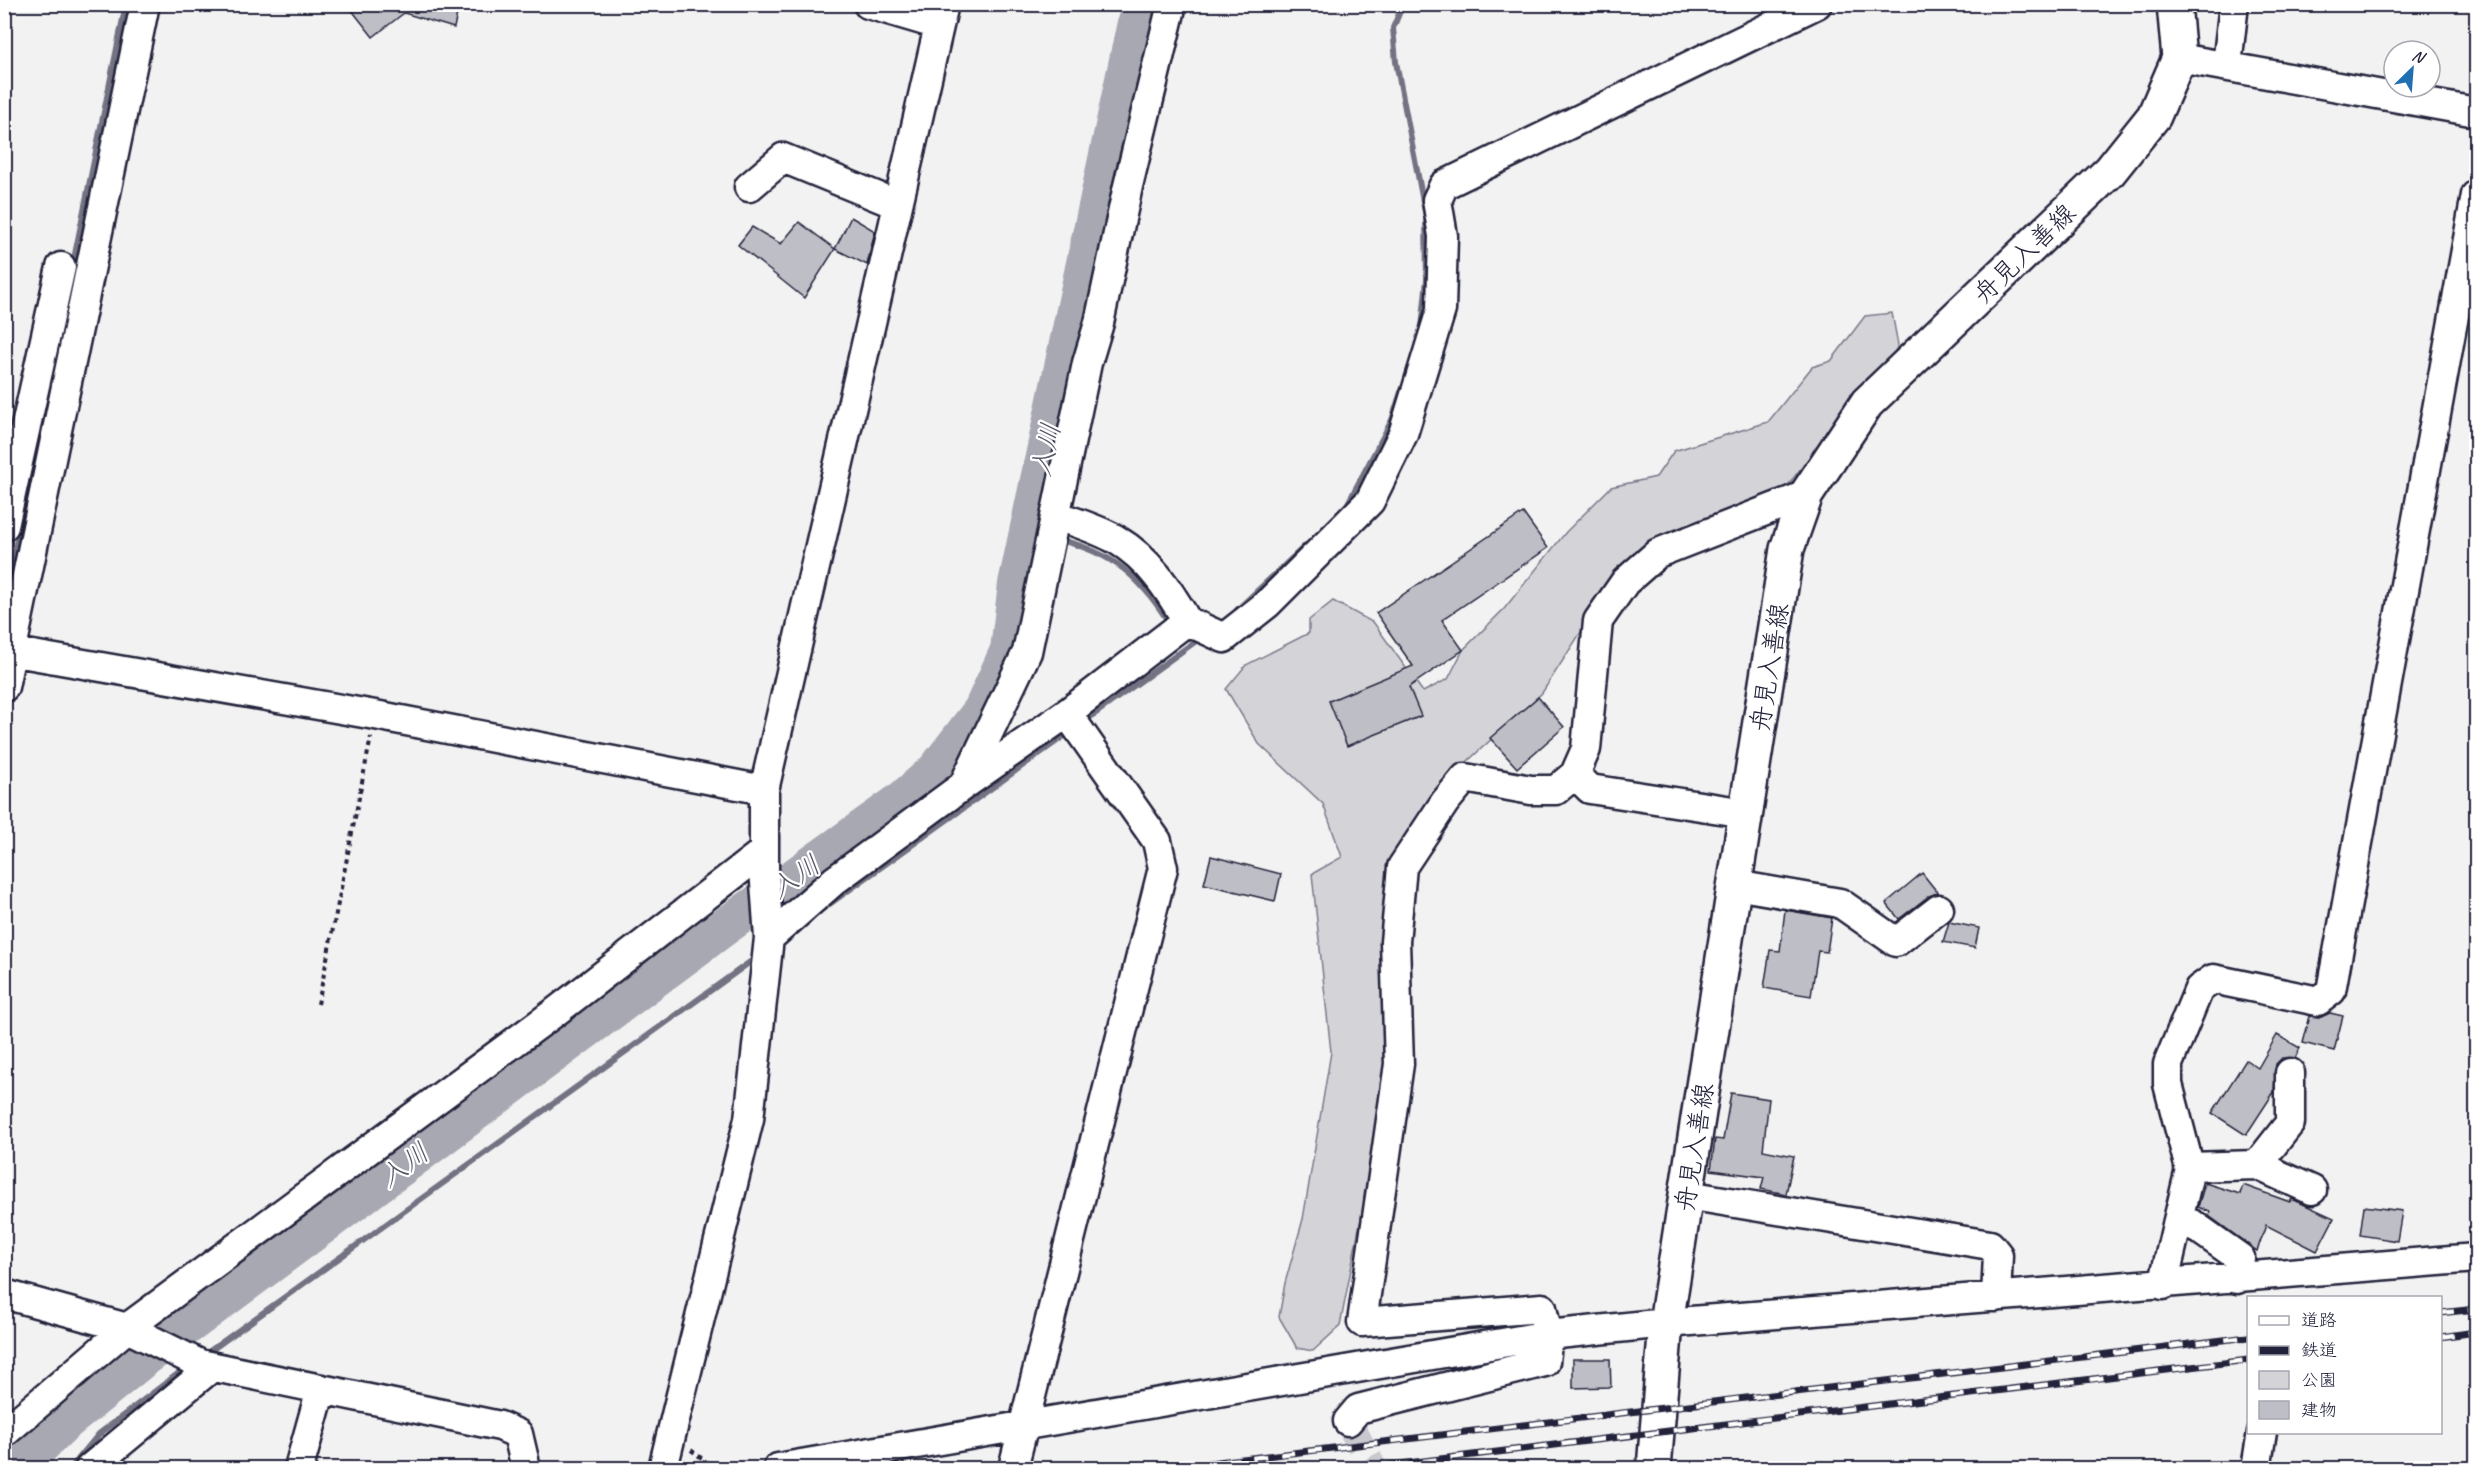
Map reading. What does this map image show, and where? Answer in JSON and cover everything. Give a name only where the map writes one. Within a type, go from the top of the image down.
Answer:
[{"type":"main road","name":"舟見入善線","points":[[1654,1468],[1666,1323],[1787,549],[1806,495],[1867,403],[2110,171],[2154,116],[2179,58],[2174,4]]},
{"type":"street","points":[[4,687],[9,651],[145,4]]},
{"type":"street","points":[[663,1468],[749,1119],[769,930],[764,860],[764,790],[942,14],[868,4]]},
{"type":"street","points":[[964,785],[1027,651],[1087,363],[1099,322],[1128,186],[1172,4]]},
{"type":"street","points":[[1056,515],[1117,540],[1143,561],[1166,586],[1187,621],[1224,638],[1267,604],[1370,501],[1402,434],[1441,310],[1443,236],[1437,200],[1444,185],[1817,4]]},
{"type":"street","points":[[2227,65],[2234,4]]},
{"type":"street","points":[[2179,58],[2476,112]]},
{"type":"street","points":[[748,187],[783,158],[898,205]]},
{"type":"street","points":[[2163,1285],[2189,1167],[2168,1084],[2168,1064],[2199,989],[2213,979],[2318,1001],[2331,991],[2476,195]]},
{"type":"street","points":[[4,526],[61,267]]},
{"type":"street","points":[[1348,1421],[1358,1409],[1545,1362],[1548,1335],[1542,1308],[1362,1322],[1399,1064],[1395,942],[1402,867],[1445,802],[1465,778],[1531,790],[1556,790],[1575,774],[1586,749],[1598,621],[1625,582],[1658,553],[1806,495]]},
{"type":"street","points":[[769,930],[964,785],[1067,713],[1187,621]]},
{"type":"street","points":[[9,651],[375,716],[764,790]]},
{"type":"street","points":[[1013,1468],[1025,1428],[1163,868],[1157,841],[1067,713]]},
{"type":"street","points":[[1575,774],[1590,789],[1746,813]]},
{"type":"street","points":[[4,1433],[554,1013],[764,860]]},
{"type":"street","points":[[1735,885],[1840,903],[1896,942],[1939,909]]},
{"type":"street","points":[[2257,1165],[2290,1123],[2290,1072]]},
{"type":"street","points":[[2189,1167],[2257,1165],[2312,1190]]},
{"type":"street","points":[[1687,1195],[1990,1245],[1998,1255],[1996,1297]]},
{"type":"street","points":[[2192,1224],[2240,1258],[2236,1279]]},
{"type":"street","points":[[778,1468],[1025,1428],[1548,1335],[1666,1323],[2236,1279],[2288,1286],[2476,1258]]},
{"type":"street","points":[[4,1294],[135,1331],[206,1366],[500,1426],[518,1434],[526,1468]]},
{"type":"street","points":[[90,1468],[206,1366]]},
{"type":"street","points":[[299,1468],[321,1389]]},
{"type":"street","points":[[2256,1468],[2262,1434]]},
{"type":"path","points":[[318,1004],[375,716]]},
{"type":"green space","points":[[1892,313],[1898,345],[1889,363],[1841,415],[1780,496],[1613,582],[1542,693],[1458,770],[1408,835],[1378,1151],[1359,1228],[1340,1326],[1313,1351],[1297,1348],[1279,1317],[1285,1283],[1303,1219],[1331,1052],[1312,874],[1342,857],[1323,804],[1259,744],[1226,689],[1246,665],[1309,633],[1309,620],[1333,601],[1374,623],[1423,692],[1448,679],[1463,650],[1504,609],[1566,532],[1611,487],[1656,477],[1674,451],[1768,422],[1812,367],[1831,361],[1865,316]]},
{"type":"building","points":[[347,4],[459,4],[454,28],[404,13],[373,37]]},
{"type":"building","points":[[851,217],[875,231],[867,265],[835,249]]},
{"type":"building","points":[[799,222],[835,249],[804,298],[738,245],[752,227],[781,244]]},
{"type":"building","points":[[1523,513],[1548,548],[1442,620],[1463,650],[1409,687],[1421,716],[1347,746],[1329,701],[1413,666],[1376,613]]},
{"type":"building","points":[[1538,697],[1564,727],[1517,768],[1490,738]]},
{"type":"building","points":[[1211,856],[1281,874],[1275,901],[1204,884]]},
{"type":"building","points":[[1922,873],[1938,893],[1929,896],[1899,919],[1886,903]]},
{"type":"building","points":[[1785,910],[1832,918],[1827,952],[1818,951],[1811,996],[1764,988],[1770,950],[1780,951]]},
{"type":"building","points":[[1949,922],[1979,928],[1975,948],[1943,942]]},
{"type":"building","points":[[2330,1013],[2343,1016],[2334,1051],[2303,1043],[2310,1016],[2321,1017]]},
{"type":"building","points":[[2277,1035],[2300,1048],[2295,1058],[2282,1058],[2276,1064],[2274,1092],[2246,1135],[2212,1113],[2246,1060],[2258,1068]]},
{"type":"building","points":[[1731,1093],[1769,1099],[1763,1150],[1794,1156],[1786,1194],[1761,1189],[1764,1177],[1711,1170],[1715,1139],[1723,1140]]},
{"type":"building","points":[[2205,1183],[2240,1194],[2243,1185],[2290,1202],[2292,1199],[2334,1218],[2317,1251],[2266,1225],[2257,1251],[2209,1216],[2210,1212],[2198,1207]]},
{"type":"building","points":[[2364,1206],[2402,1211],[2397,1241],[2360,1235]]},
{"type":"building","points":[[1573,1359],[1610,1359],[1611,1387],[1573,1388]]},
{"type":"waterway","points":[[72,269],[126,4]]},
{"type":"waterway","name":"入川","points":[[18,1468],[63,1424],[143,1359],[723,928],[901,801],[935,771],[982,710],[1009,650],[1017,584],[1140,4]]},
{"type":"waterway","points":[[1403,4],[1393,28],[1396,62],[1426,217],[1427,279],[1422,328]]},
{"type":"waterway","points":[[1346,507],[1392,420],[1401,392]]},
{"type":"waterway","points":[[4,602],[39,435]]},
{"type":"waterway","points":[[1028,532],[1044,536]]},
{"type":"waterway","points":[[1056,539],[1094,551],[1124,569],[1148,594],[1171,626]]},
{"type":"waterway","points":[[1237,610],[1306,545]]},
{"type":"waterway","points":[[1082,723],[1203,636]]},
{"type":"waterway","points":[[821,910],[1071,731]]},
{"type":"waterway","points":[[203,1356],[757,957]]},
{"type":"waterway","points":[[71,1468],[99,1434],[187,1367]]},
{"type":"tunnel","points":[[1348,1421],[1373,1468]]},
{"type":"railway","points":[[2442,1313],[2476,1309]]},
{"type":"railway","points":[[2442,1337],[2476,1332]]},
{"type":"railway","points":[[1169,1468],[2247,1337]]},
{"type":"railway","points":[[1367,1468],[2247,1360]]}]
